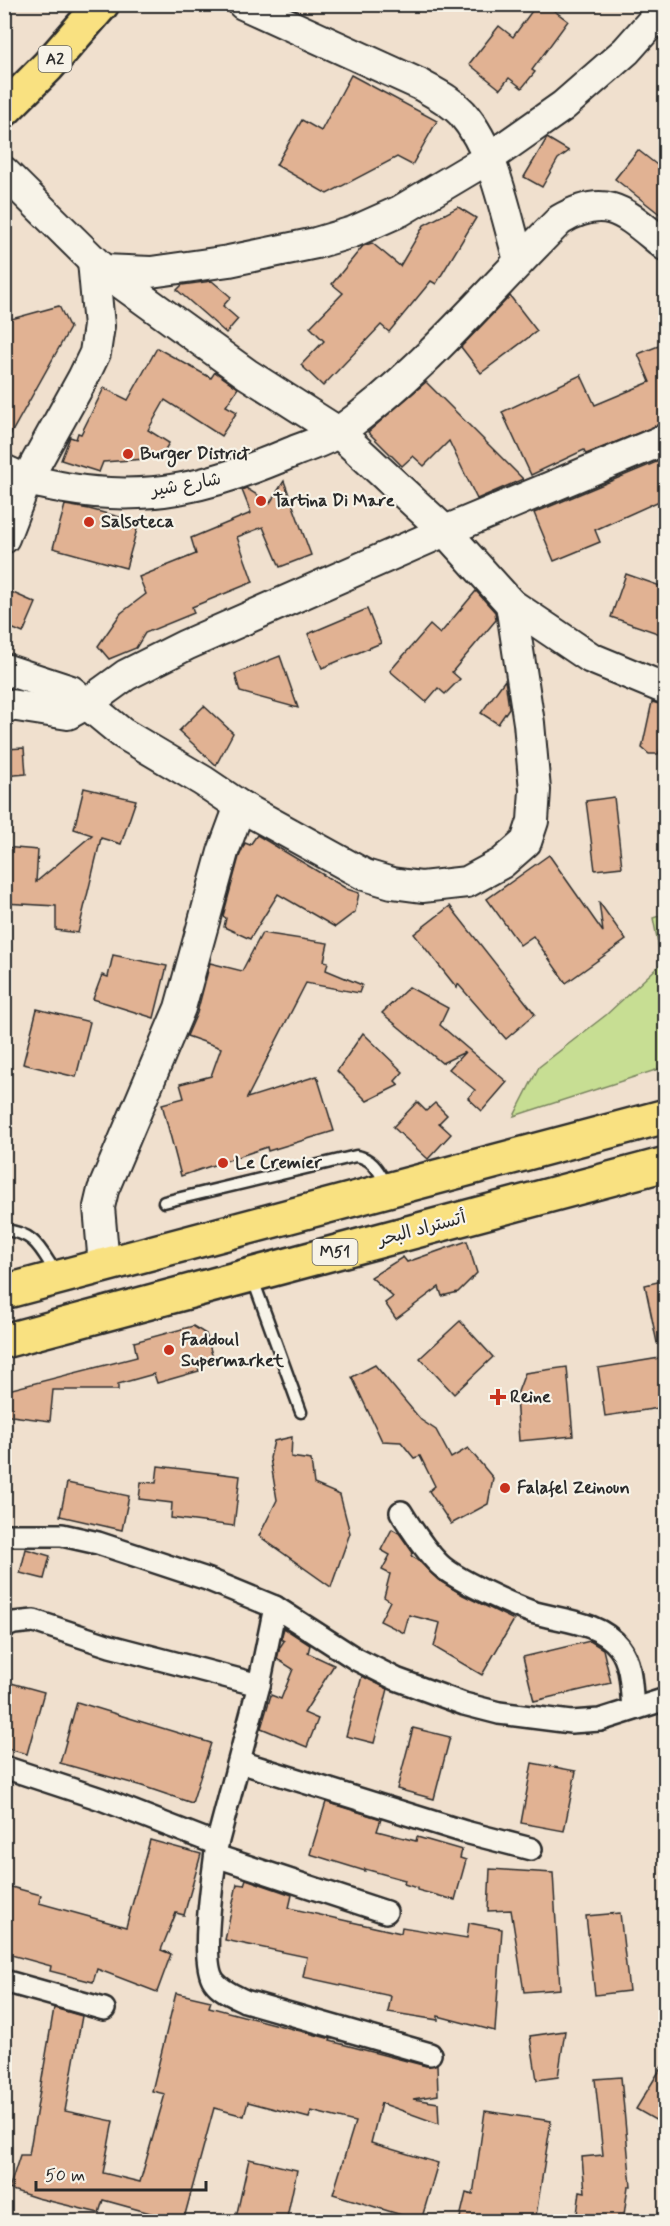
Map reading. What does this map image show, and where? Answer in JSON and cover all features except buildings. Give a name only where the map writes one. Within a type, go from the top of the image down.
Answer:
[{"type":"main road","name":"A2","points":[[4,110],[48,66],[102,4]]},
{"type":"main road","points":[[4,1292],[666,1116]]},
{"type":"main road","name":"أتستراد البحر","points":[[4,1341],[666,1164]]},
{"type":"street","points":[[243,4],[420,84],[461,112],[474,129],[489,158],[519,260]]},
{"type":"street","points":[[98,265],[151,272],[229,261],[316,243],[353,232],[400,211],[489,158],[563,106],[626,51],[666,6]]},
{"type":"street","points":[[4,172],[98,265],[247,374],[338,432],[446,531],[511,604],[591,658],[666,689]]},
{"type":"street","name":"شارع شير","points":[[15,476],[98,494],[132,494],[168,491],[243,473],[338,432],[435,350],[519,260],[560,220],[578,209],[601,206],[625,213],[666,246]]},
{"type":"street","points":[[4,538],[15,476],[83,378],[95,353],[99,326],[98,265]]},
{"type":"street","points":[[4,704],[68,714],[126,675],[152,661],[446,531],[666,439]]},
{"type":"street","points":[[4,669],[71,691],[122,733],[240,806],[341,864],[365,875],[392,883],[422,887],[467,882],[502,863],[526,842],[533,820],[536,790],[529,723],[511,604]]},
{"type":"street","points":[[104,1265],[99,1207],[103,1190],[180,1008],[223,852],[240,806]]},
{"type":"street","points":[[400,1512],[427,1550],[451,1574],[531,1611],[602,1632],[613,1641],[628,1664],[633,1708]]},
{"type":"street","points":[[4,1534],[62,1535],[98,1543],[207,1579],[275,1607],[356,1659],[396,1679],[464,1704],[499,1713],[571,1722],[600,1720],[633,1708],[666,1700]]},
{"type":"street","points":[[275,1607],[259,1685],[217,1850],[207,1963],[213,1981],[226,1992],[245,2001],[430,2054]]},
{"type":"street","points":[[4,1627],[14,1623],[34,1622],[110,1646],[259,1685]]},
{"type":"street","points":[[240,1762],[465,1833],[531,1849]]},
{"type":"street","points":[[4,1767],[100,1799],[217,1850],[386,1912]]},
{"type":"street","points":[[4,1981],[104,2009]]},
{"type":"lane","points":[[164,1202],[356,1156],[363,1157],[376,1167],[390,1190]]},
{"type":"lane","points":[[4,1230],[20,1231],[35,1241],[58,1277]]},
{"type":"lane","points":[[251,1274],[301,1412]]},
{"type":"green space","points":[[665,914],[665,1067],[514,1116],[539,1067],[606,1015],[662,963],[653,918]]},
{"type":"place","name":"Burger District","points":[[128,454]]},
{"type":"place","name":"Tartina Di Mare","points":[[261,501]]},
{"type":"place","name":"Salsoteca","points":[[89,522]]},
{"type":"place","name":"Le Cremier","points":[[223,1163]]},
{"type":"place","name":"Faddoul Supermarket","points":[[169,1350]]},
{"type":"place","name":"Reine","points":[[498,1397]]},
{"type":"place","name":"Falafel Zeinoun","points":[[505,1488]]}]
